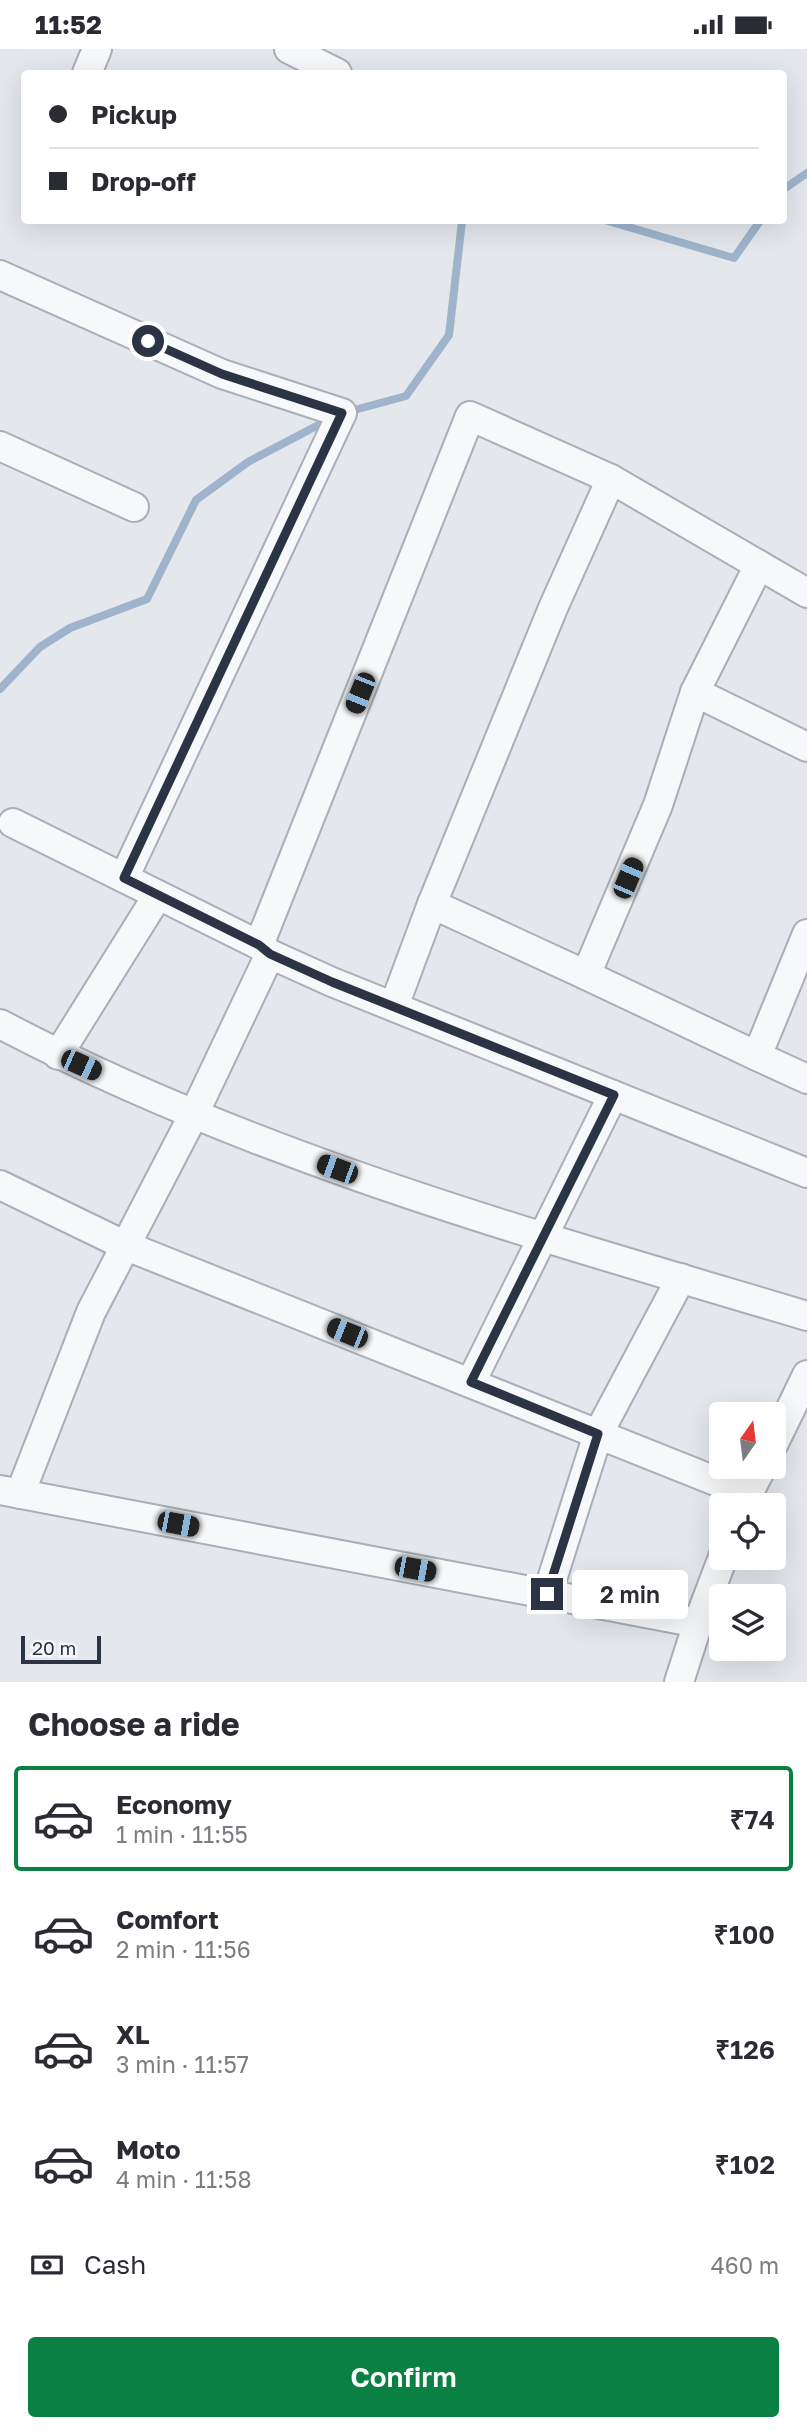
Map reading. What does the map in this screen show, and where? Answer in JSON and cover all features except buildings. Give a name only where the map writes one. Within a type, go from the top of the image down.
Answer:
[{"type":"street","points":[[88,70],[97,49]]},
{"type":"street","points":[[289,49],[331,70]]},
{"type":"street","points":[[0,275],[222,374],[342,413],[124,878]]},
{"type":"street","points":[[698,1623],[10,1492],[91,1312],[193,1116],[264,950],[470,416],[611,479],[807,593]]},
{"type":"street","points":[[0,446],[134,507]]},
{"type":"street","points":[[394,1006],[432,904],[554,608],[611,479]]},
{"type":"street","points":[[586,975],[658,805],[695,692],[759,565]]},
{"type":"street","points":[[695,692],[807,747]]},
{"type":"street","points":[[13,823],[264,950],[394,1006],[807,1173]]},
{"type":"street","points":[[58,1055],[158,895]]},
{"type":"street","points":[[432,904],[807,1079]]},
{"type":"street","points":[[757,1056],[807,934]]},
{"type":"street","points":[[0,1024],[58,1055],[193,1116],[409,1196],[807,1316]]},
{"type":"street","points":[[471,1382],[614,1095]]},
{"type":"street","points":[[0,1185],[124,1245],[471,1382],[598,1434],[730,1493]]},
{"type":"street","points":[[547,1594],[598,1434],[681,1278]]},
{"type":"street","points":[[786,1418],[807,1375]]},
{"type":"street","points":[[678,1682],[718,1570]]},
{"type":"waterway","points":[[787,187],[807,173]]},
{"type":"waterway","points":[[347,412],[406,396],[449,335],[462,224]]},
{"type":"waterway","points":[[618,224],[734,258],[758,224]]},
{"type":"waterway","points":[[0,689],[40,647],[70,628],[147,599],[196,500],[248,462],[328,420]]},
{"type":"route","points":[[148,341],[222,374],[342,413],[124,878],[259,945],[270,954],[332,982],[614,1095],[471,1382],[598,1434],[547,1594]]}]
